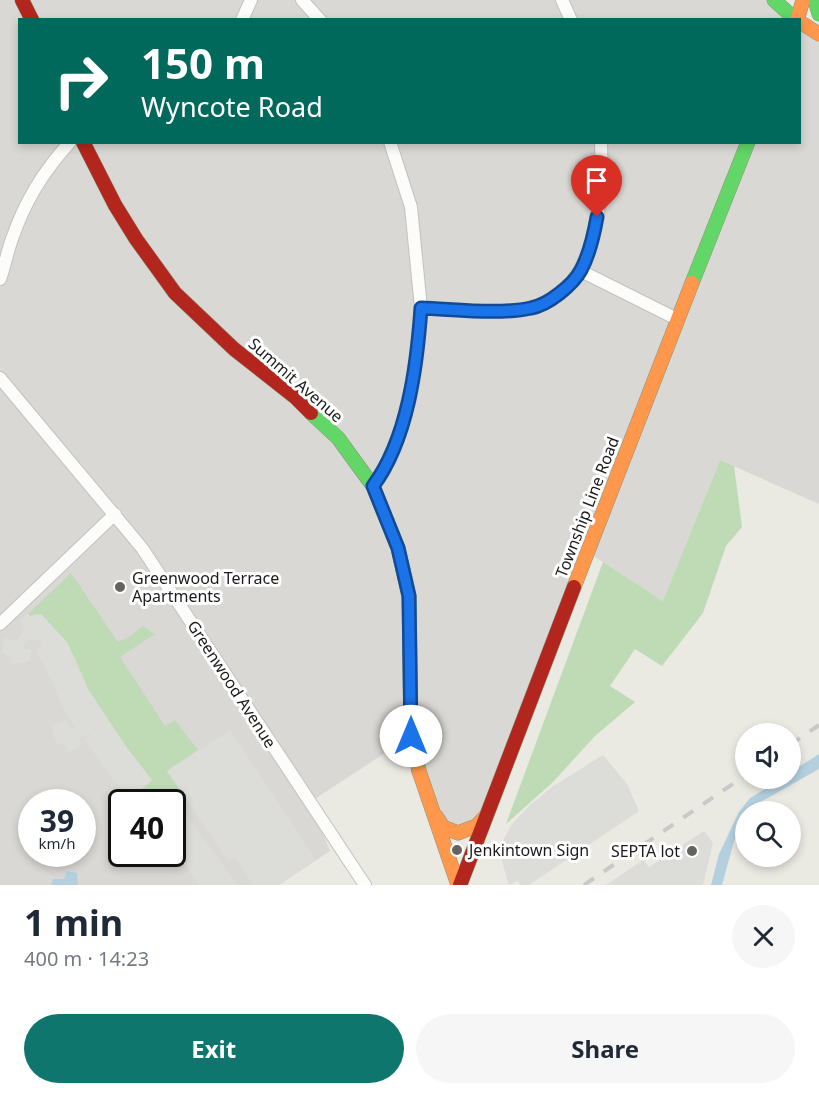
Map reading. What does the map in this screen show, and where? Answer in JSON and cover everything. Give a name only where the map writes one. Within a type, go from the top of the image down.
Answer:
[{"type":"main road","points":[[22,0],[31,18]]},
{"type":"main road","points":[[774,0],[795,18]]},
{"type":"main road","points":[[798,18],[803,0]]},
{"type":"main road","points":[[815,0],[819,14]]},
{"type":"main road","points":[[801,23],[819,34]]},
{"type":"main road","name":"Summit Avenue","points":[[84,144],[115,205],[136,239],[176,293],[234,349],[295,397],[338,438],[373,486],[398,548],[409,596],[411,736],[420,778],[459,885]]},
{"type":"main road","name":"Township Line Road","points":[[459,885],[677,319],[747,144]]},
{"type":"main road","points":[[433,812],[443,827],[458,832],[476,826],[486,816]]},
{"type":"street","points":[[243,18],[251,0]]},
{"type":"street","points":[[302,0],[318,18]]},
{"type":"street","points":[[562,0],[570,18]]},
{"type":"street","points":[[0,279],[12,239],[33,189],[68,144]]},
{"type":"street","points":[[373,486],[383,473],[407,405],[415,370],[421,308],[411,207],[391,144]]},
{"type":"street","points":[[421,308],[509,311],[533,308],[555,297],[581,271],[597,217],[602,177],[601,144]]},
{"type":"street","points":[[581,271],[677,319]]},
{"type":"street","name":"Greenwood Avenue","points":[[0,378],[147,554],[365,885]]},
{"type":"street","points":[[0,624],[115,514]]},
{"type":"shaded area","points":[[0,0],[774,0],[795,18],[18,18],[18,144],[801,144],[801,23],[819,34],[819,504],[720,460],[663,601],[589,553],[476,826],[443,827],[411,736],[310,802],[330,851],[279,885],[0,885]]},
{"type":"shaded area","points":[[28,614],[30,616],[41,614],[67,642],[88,689],[127,748],[152,780],[142,789],[123,789],[111,778],[84,738],[90,734],[80,737],[81,747],[68,752],[64,743],[57,745],[51,726],[67,720],[71,729],[83,725],[75,726],[62,707],[36,650],[42,645],[39,641],[29,640],[23,646],[24,649],[31,650],[30,661],[11,665],[10,656],[1,653],[5,637],[15,641],[22,633],[24,626],[20,621]]},
{"type":"shaded area","points":[[230,730],[316,860],[279,885],[253,885],[235,857],[228,861],[186,799],[186,789],[179,789],[167,771]]},
{"type":"shaded area","points":[[603,755],[627,784],[639,811],[529,885],[520,885],[518,881],[509,885],[502,862],[504,839],[512,824],[552,787]]},
{"type":"shaded area","points":[[186,815],[238,885],[199,885],[186,867]]},
{"type":"shaded area","name":"SEPTA lot","points":[[704,831],[713,843],[703,885],[606,885],[643,860],[649,867]]},
{"type":"green space","points":[[720,460],[734,466],[742,527],[726,546],[703,613],[662,666],[635,649],[610,686],[635,702],[595,736],[553,782],[506,824],[603,562],[663,601]]},
{"type":"green space","points":[[71,573],[118,642],[143,626],[155,634],[120,657],[165,726],[175,720],[198,750],[167,771],[180,789],[142,789],[152,780],[127,748],[88,689],[75,658],[41,614],[30,616],[28,614]]},
{"type":"water","points":[[819,754],[819,769],[801,779],[801,766]]},
{"type":"water","points":[[765,789],[784,789],[762,801],[748,801]]},
{"type":"water","points":[[735,820],[735,839],[722,885],[711,885],[719,854]]},
{"type":"water","points":[[67,871],[77,873],[78,885],[51,885],[53,879],[64,879]]},
{"type":"railway","points":[[801,737],[819,725]]},
{"type":"railway","points":[[584,885],[735,782]]},
{"type":"traffic: fast","points":[[774,0],[794,18]]},
{"type":"traffic: fast","points":[[815,0],[819,14]]},
{"type":"traffic: fast","points":[[692,283],[747,144]]},
{"type":"traffic: fast","points":[[311,413],[338,438],[373,486],[398,548],[409,596],[411,736],[419,771]]},
{"type":"traffic: slow","points":[[798,18],[803,0]]},
{"type":"traffic: slow","points":[[801,23],[819,34]]},
{"type":"traffic: slow","points":[[574,587],[692,283]]},
{"type":"traffic: slow","points":[[419,771],[458,885]]},
{"type":"traffic: slow","points":[[436,816],[443,827],[458,833],[476,826],[485,817]]},
{"type":"traffic: jam","points":[[22,0],[31,18]]},
{"type":"traffic: jam","points":[[84,144],[115,205],[136,239],[175,293],[234,349],[295,397],[311,413]]},
{"type":"traffic: jam","points":[[460,885],[574,587]]},
{"type":"place","name":"Greenwood Terrace Apartments","points":[[120,587]]},
{"type":"place","name":"Jenkintown Sign","points":[[457,850]]},
{"type":"place","name":"SEPTA lot","points":[[692,851]]},
{"type":"route","points":[[411,736],[409,596],[398,548],[373,486],[383,473],[401,428],[415,370],[421,308],[509,311],[544,304],[555,297],[581,271],[597,217]]}]
